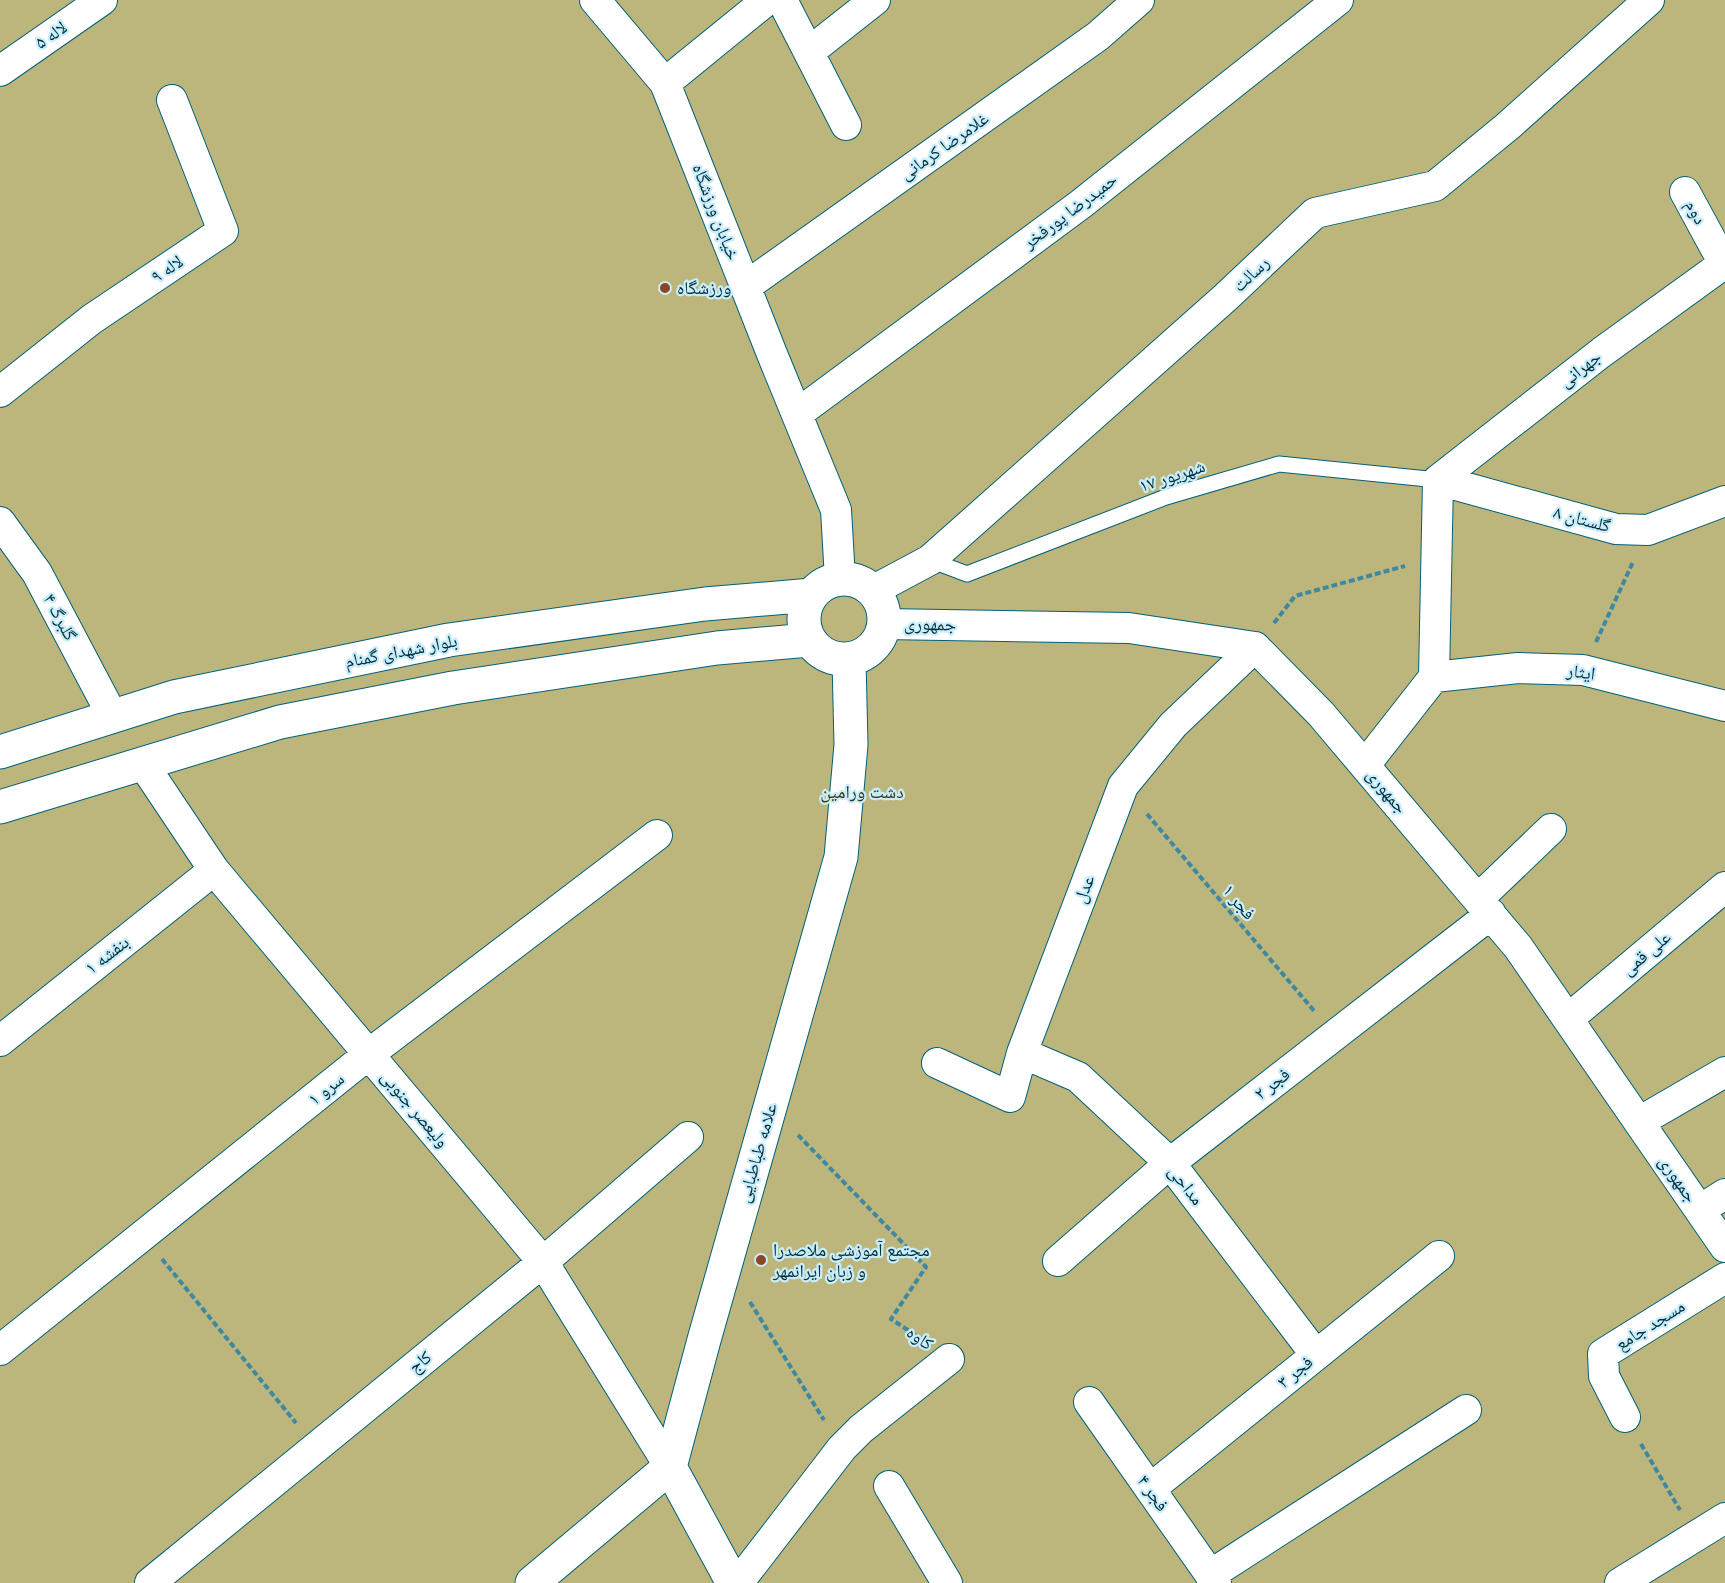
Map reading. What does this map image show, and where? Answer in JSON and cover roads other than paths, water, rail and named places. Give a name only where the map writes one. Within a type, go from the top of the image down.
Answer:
[{"type":"street","name":"لاله ۵","points":[[0,71],[102,0]]},
{"type":"street","name":"خیابان ورزشگاه","points":[[595,0],[665,83],[836,510],[826,587]]},
{"type":"street","points":[[665,83],[767,0]]},
{"type":"street","points":[[782,0],[846,125]]},
{"type":"street","points":[[809,52],[875,0]]},
{"type":"street","name":"غلامرضا کرمانی","points":[[745,287],[1098,36],[1139,0]]},
{"type":"street","name":"حمیدرضا پورفخر","points":[[797,414],[1081,204],[1338,0]]},
{"type":"street","name":"رسالت","points":[[873,591],[930,560],[1226,297],[1315,213],[1435,186],[1508,126],[1649,0]]},
{"type":"street","name":"لاله ۹","points":[[0,392],[92,319],[223,231],[172,100]]},
{"type":"street","name":"دوم","points":[[1685,192],[1725,263]]},
{"type":"street","name":"جهرانی","points":[[1438,480],[1602,352],[1725,263]]},
{"type":"street","points":[[1365,765],[1434,677],[1438,480]]},
{"type":"street","name":"گلستان ۸","points":[[1438,480],[1616,528],[1648,530],[1725,501]]},
{"type":"street","name":"گلبرگ ۴","points":[[0,522],[37,573],[113,717]]},
{"type":"street","points":[[857,581],[873,591],[882,606],[884,624],[879,640],[866,653],[849,660],[834,658],[820,651],[809,640],[804,625],[806,609],[826,587],[857,581]]},
{"type":"street","name":"بلوار شهدای گمنام","points":[[0,753],[174,698],[450,640],[826,587]]},
{"type":"street","name":"جمهوری","points":[[884,624],[1129,628],[1256,647],[1322,714],[1518,947],[1725,1246]]},
{"type":"street","points":[[0,807],[280,722],[453,688],[717,648],[809,640]]},
{"type":"street","name":"عدل","points":[[937,1063],[1010,1097],[1022,1053],[1123,786],[1173,725],[1256,647]]},
{"type":"street","name":"علامه طباطبایی","points":[[670,1467],[841,857],[851,745],[849,660]]},
{"type":"street","name":"ایثار","points":[[1434,677],[1518,668],[1583,670],[1725,706]]},
{"type":"street","name":"ولیعصر جنوبی","points":[[142,764],[214,870],[543,1262],[670,1467]]},
{"type":"street","name":"فجر ۲","points":[[1058,1261],[1170,1162],[1335,1035],[1484,907],[1551,829]]},
{"type":"street","name":"سرو ۱","points":[[4,1338],[143,1235],[369,1054],[657,835]]},
{"type":"street","name":"بنفشه ۱","points":[[0,1041],[214,870]]},
{"type":"street","name":"علی قمی","points":[[1568,1019],[1725,887]]},
{"type":"street","name":"مداحی","points":[[1022,1053],[1078,1077],[1170,1162],[1316,1355]]},
{"type":"street","points":[[1639,1122],[1725,1072]]},
{"type":"street","name":"کاج","points":[[150,1583],[543,1262],[688,1137]]},
{"type":"street","points":[[1700,1210],[1725,1194]]},
{"type":"street","name":"فجر ۳","points":[[1150,1489],[1439,1256]]},
{"type":"street","name":"مسجد جامع","points":[[1625,1418],[1604,1376],[1603,1354],[1725,1278]]},
{"type":"street","name":"کاوه","points":[[738,1583],[842,1449],[861,1430],[949,1359]]},
{"type":"street","name":"فجر ۴","points":[[1089,1402],[1213,1579]]},
{"type":"street","points":[[1213,1579],[1466,1410]]},
{"type":"street","points":[[532,1583],[670,1467],[733,1583]]},
{"type":"street","points":[[889,1486],[947,1583]]},
{"type":"street","points":[[1620,1583],[1725,1518]]},
{"type":"lane","name":"۱۷ شهریور","points":[[930,560],[967,574],[1166,497],[1279,464],[1438,480]]},
{"type":"place","name":"ورزشگاه","points":[[665,288]]},
{"type":"place","name":"مجتمع آموزشی ملاصدرا و زبان ایرانمهر","points":[[761,1260]]},
{"type":"park label","name":"دشت ورامین","points":[[862,792]]}]
